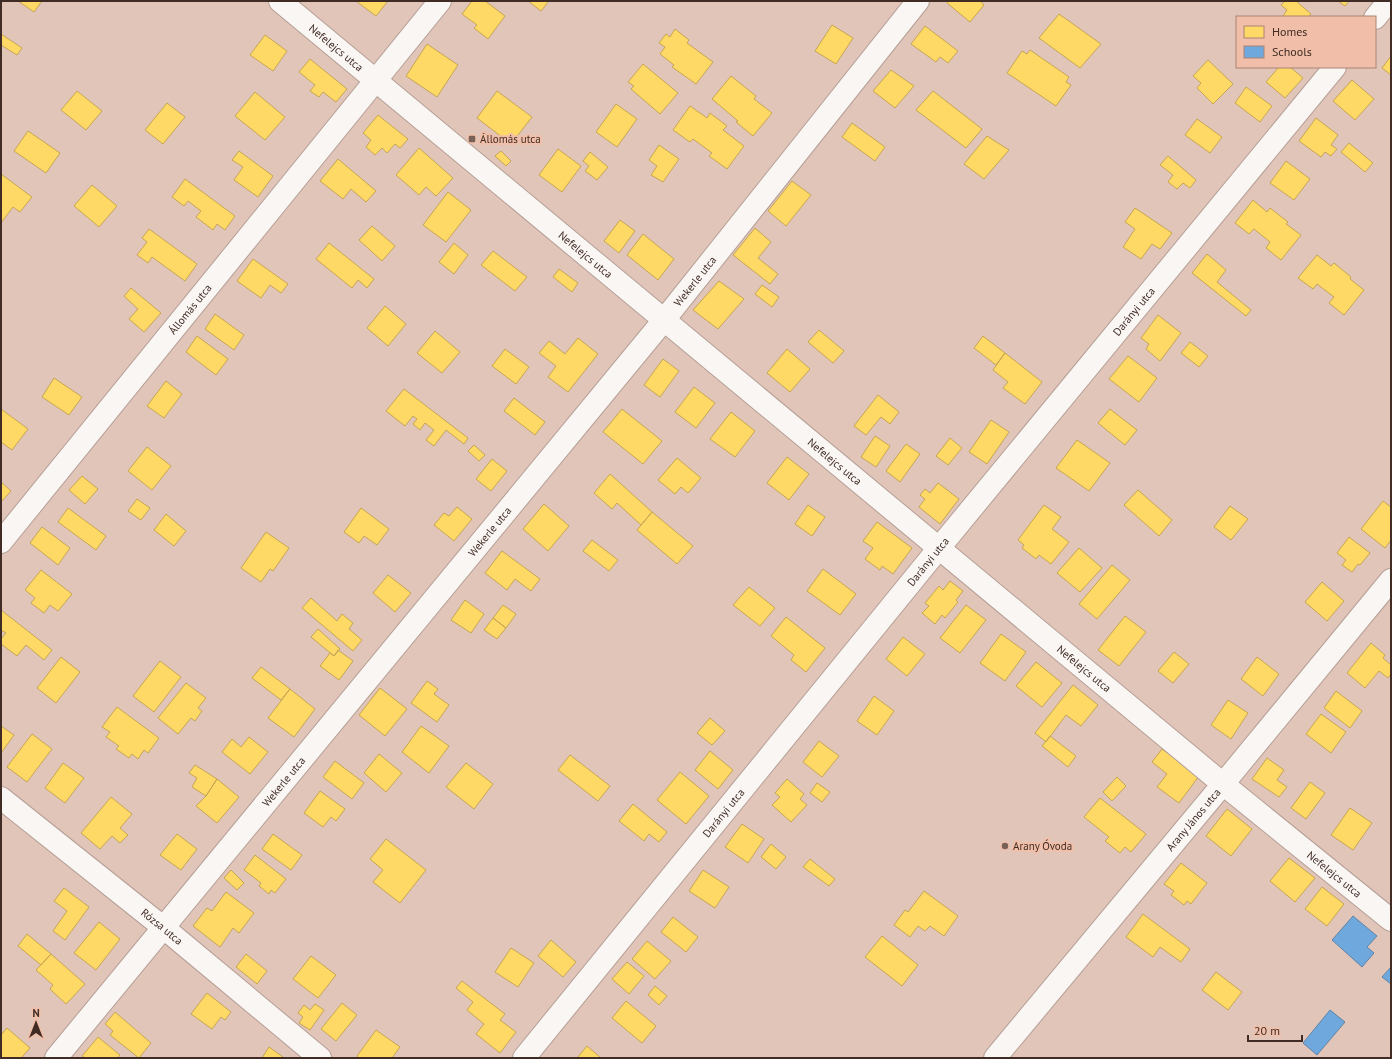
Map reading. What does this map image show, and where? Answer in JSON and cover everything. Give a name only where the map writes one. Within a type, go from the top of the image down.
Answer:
[{"type":"street","name":"Nefelejcs utca","points":[[280,1],[1223,784],[1391,920]]},
{"type":"street","name":"Állomás utca","points":[[1,542],[440,1]]},
{"type":"street","name":"Wekerle utca","points":[[56,1058],[664,320],[918,1]]},
{"type":"street","points":[[1376,17],[1389,1]]},
{"type":"street","name":"Darányi utca","points":[[524,1058],[939,548],[1334,68]]},
{"type":"street","name":"Arany János utca","points":[[995,1058],[1391,580]]},
{"type":"street","name":"Rózsa utca","points":[[1,798],[164,928],[320,1058]]},
{"type":"building: Homes","points":[[18,1],[42,1],[34,12]]},
{"type":"building: Homes","points":[[356,1],[388,1],[376,16]]},
{"type":"building: Homes","points":[[472,1],[485,1],[505,16],[488,39],[474,28],[477,25],[462,14]]},
{"type":"building: Homes","points":[[528,1],[549,1],[541,11]]},
{"type":"building: Homes","points":[[948,1],[980,1],[984,5],[970,22],[947,3]]},
{"type":"building: Homes","points":[[1285,1],[1296,1],[1311,14],[1309,16],[1283,16],[1287,10],[1281,5]]},
{"type":"building: Homes","points":[[1338,1],[1349,1],[1345,6]]},
{"type":"building: Homes","points":[[1059,14],[1101,44],[1080,68],[1039,38]]},
{"type":"building: Homes","points":[[832,25],[853,38],[836,64],[815,51]]},
{"type":"building: Homes","points":[[925,26],[958,51],[948,63],[940,57],[936,62],[911,44]]},
{"type":"building: Homes","points":[[675,29],[689,40],[687,43],[713,62],[696,84],[672,67],[674,65],[660,54],[665,47],[659,43],[666,34],[670,37]]},
{"type":"building: Homes","points":[[1,34],[22,48],[17,55],[1,45]]},
{"type":"building: Homes","points":[[265,35],[287,51],[273,71],[250,55]]},
{"type":"building: Homes","points":[[427,44],[458,65],[437,97],[406,76]]},
{"type":"building: Homes","points":[[1030,50],[1069,77],[1066,82],[1071,85],[1056,106],[1007,73],[1022,51],[1027,54]]},
{"type":"building: Homes","points":[[1391,56],[1391,75],[1382,68]]},
{"type":"building: Homes","points":[[310,59],[347,89],[336,102],[323,92],[319,97],[310,91],[315,85],[299,72]]},
{"type":"building: Homes","points":[[1208,60],[1233,84],[1213,104],[1197,88],[1201,83],[1193,76]]},
{"type":"building: Homes","points":[[643,64],[678,93],[660,114],[631,89],[634,86],[628,82]]},
{"type":"building: Homes","points":[[1278,68],[1291,68],[1303,78],[1285,98],[1266,82]]},
{"type":"building: Homes","points":[[891,70],[914,86],[895,108],[873,91]]},
{"type":"building: Homes","points":[[731,76],[756,96],[754,99],[772,113],[753,136],[712,99]]},
{"type":"building: Homes","points":[[1352,80],[1374,99],[1355,120],[1333,101]]},
{"type":"building: Homes","points":[[1246,87],[1272,106],[1260,122],[1235,103]]},
{"type":"building: Homes","points":[[77,91],[102,111],[86,130],[61,110]]},
{"type":"building: Homes","points":[[497,91],[532,117],[511,144],[477,118]]},
{"type":"building: Homes","points":[[933,91],[982,129],[966,148],[916,110]]},
{"type":"building: Homes","points":[[255,92],[285,117],[265,140],[235,116]]},
{"type":"building: Homes","points":[[167,103],[185,117],[163,144],[145,130]]},
{"type":"building: Homes","points":[[616,104],[637,119],[617,147],[596,132]]},
{"type":"building: Homes","points":[[690,106],[707,118],[710,113],[727,126],[723,130],[744,146],[727,169],[709,156],[712,153],[693,139],[690,142],[673,130]]},
{"type":"building: Homes","points":[[378,115],[408,139],[400,148],[395,144],[387,153],[382,148],[375,155],[366,147],[371,140],[363,133]]},
{"type":"building: Homes","points":[[1316,118],[1338,135],[1331,145],[1337,149],[1331,156],[1325,152],[1321,157],[1299,141]]},
{"type":"building: Homes","points":[[1197,119],[1222,137],[1210,153],[1185,135]]},
{"type":"building: Homes","points":[[852,123],[885,147],[875,161],[842,137]]},
{"type":"building: Homes","points":[[28,131],[60,153],[46,173],[14,151]]},
{"type":"building: Homes","points":[[987,136],[1009,150],[984,179],[964,164]]},
{"type":"building: Homes","points":[[1349,143],[1373,163],[1365,172],[1341,152]]},
{"type":"building: Homes","points":[[659,145],[679,159],[663,182],[651,175],[657,166],[649,160]]},
{"type":"building: Homes","points":[[419,148],[453,178],[436,196],[426,187],[419,195],[396,175]]},
{"type":"building: Homes","points":[[558,149],[581,166],[562,192],[539,175]]},
{"type":"building: Homes","points":[[239,151],[273,176],[258,197],[234,180],[243,167],[232,160]]},
{"type":"building: Homes","points":[[501,151],[511,161],[506,166],[495,156]]},
{"type":"building: Homes","points":[[590,152],[608,167],[597,180],[585,171],[589,166],[583,161]]},
{"type":"building: Homes","points":[[1168,156],[1196,180],[1190,188],[1183,183],[1177,189],[1168,182],[1173,175],[1160,165]]},
{"type":"building: Homes","points":[[338,159],[376,191],[366,202],[351,189],[343,199],[320,181]]},
{"type":"building: Homes","points":[[1286,161],[1310,179],[1294,200],[1270,183]]},
{"type":"building: Homes","points":[[1,174],[32,197],[20,212],[13,207],[1,223]]},
{"type":"building: Homes","points":[[185,179],[235,216],[225,230],[217,224],[213,230],[196,217],[201,211],[188,201],[184,206],[172,197]]},
{"type":"building: Homes","points":[[792,181],[811,195],[786,226],[768,211]]},
{"type":"building: Homes","points":[[92,185],[117,206],[99,227],[74,206]]},
{"type":"building: Homes","points":[[448,192],[471,210],[446,242],[423,225]]},
{"type":"building: Homes","points":[[1253,200],[1267,212],[1270,208],[1288,222],[1286,224],[1301,235],[1281,260],[1266,248],[1270,242],[1254,229],[1249,234],[1235,223]]},
{"type":"building: Homes","points":[[1135,208],[1172,233],[1160,249],[1152,244],[1141,259],[1123,247],[1135,229],[1125,222]]},
{"type":"building: Homes","points":[[620,220],[635,231],[619,253],[604,241]]},
{"type":"building: Homes","points":[[372,226],[395,246],[382,261],[359,240]]},
{"type":"building: Homes","points":[[755,228],[771,242],[758,258],[778,274],[770,284],[733,255]]},
{"type":"building: Homes","points":[[149,229],[197,264],[185,281],[152,257],[148,263],[137,255],[147,242],[142,238]]},
{"type":"building: Homes","points":[[643,234],[674,259],[658,280],[627,255]]},
{"type":"building: Homes","points":[[329,243],[374,279],[367,288],[358,280],[352,288],[316,259]]},
{"type":"building: Homes","points":[[454,243],[468,255],[454,274],[439,262]]},
{"type":"building: Homes","points":[[493,251],[527,277],[515,291],[481,265]]},
{"type":"building: Homes","points":[[1207,254],[1226,270],[1217,282],[1251,310],[1246,316],[1192,273]]},
{"type":"building: Homes","points":[[1317,255],[1331,266],[1334,263],[1364,290],[1344,315],[1329,303],[1334,297],[1317,284],[1313,289],[1298,278]]},
{"type":"building: Homes","points":[[253,259],[288,284],[281,293],[270,285],[261,298],[237,281]]},
{"type":"building: Homes","points":[[559,269],[578,283],[572,292],[553,277]]},
{"type":"building: Homes","points":[[719,281],[744,299],[718,329],[693,310]]},
{"type":"building: Homes","points":[[762,285],[779,297],[772,307],[755,294]]},
{"type":"building: Homes","points":[[131,288],[161,313],[144,332],[129,319],[138,309],[124,296]]},
{"type":"building: Homes","points":[[385,306],[406,324],[388,346],[367,328]]},
{"type":"building: Homes","points":[[215,314],[244,335],[234,350],[205,329]]},
{"type":"building: Homes","points":[[1158,315],[1181,333],[1160,361],[1146,349],[1149,344],[1141,338]]},
{"type":"building: Homes","points":[[819,330],[844,351],[833,363],[808,342]]},
{"type":"building: Homes","points":[[435,331],[460,352],[442,373],[417,353]]},
{"type":"building: Homes","points":[[197,336],[228,359],[216,375],[186,352]]},
{"type":"building: Homes","points":[[983,336],[1005,353],[996,365],[974,348]]},
{"type":"building: Homes","points":[[578,338],[598,354],[568,392],[548,377],[556,366],[539,353],[549,341],[565,354]]},
{"type":"building: Homes","points":[[1190,342],[1208,356],[1199,367],[1181,353]]},
{"type":"building: Homes","points":[[505,349],[529,367],[516,384],[492,366]]},
{"type":"building: Homes","points":[[787,349],[810,369],[790,392],[767,373]]},
{"type":"building: Homes","points":[[1005,353],[1042,382],[1025,404],[1003,388],[1008,382],[993,370]]},
{"type":"building: Homes","points":[[1128,356],[1157,378],[1139,402],[1109,379]]},
{"type":"building: Homes","points":[[663,359],[679,371],[660,397],[644,385]]},
{"type":"building: Homes","points":[[54,378],[82,397],[69,415],[42,397]]},
{"type":"building: Homes","points":[[166,381],[182,394],[164,418],[147,406]]},
{"type":"building: Homes","points":[[694,387],[715,403],[696,428],[675,412]]},
{"type":"building: Homes","points":[[404,389],[468,438],[464,444],[446,430],[434,446],[426,440],[434,430],[425,423],[420,430],[413,424],[417,419],[413,416],[405,426],[386,411]]},
{"type":"building: Homes","points":[[878,395],[899,412],[890,424],[881,417],[866,435],[854,426]]},
{"type":"building: Homes","points":[[514,398],[545,422],[535,435],[504,411]]},
{"type":"building: Homes","points":[[1,409],[28,429],[12,450],[1,442]]},
{"type":"building: Homes","points":[[622,409],[662,441],[643,464],[603,432]]},
{"type":"building: Homes","points":[[1110,409],[1137,430],[1125,445],[1098,423]]},
{"type":"building: Homes","points":[[731,412],[755,431],[735,457],[710,439]]},
{"type":"building: Homes","points":[[991,420],[1009,432],[987,464],[969,452]]},
{"type":"building: Homes","points":[[875,436],[890,446],[876,467],[861,457]]},
{"type":"building: Homes","points":[[950,438],[962,448],[948,465],[936,456]]},
{"type":"building: Homes","points":[[1077,440],[1110,463],[1089,491],[1056,468]]},
{"type":"building: Homes","points":[[906,444],[920,454],[900,482],[886,471]]},
{"type":"building: Homes","points":[[474,445],[485,455],[479,461],[468,451]]},
{"type":"building: Homes","points":[[147,447],[171,466],[152,490],[128,471]]},
{"type":"building: Homes","points":[[787,457],[809,474],[789,500],[767,483]]},
{"type":"building: Homes","points":[[677,458],[701,478],[688,493],[681,487],[675,494],[658,480]]},
{"type":"building: Homes","points":[[492,459],[507,471],[491,491],[476,479]]},
{"type":"building: Homes","points":[[610,474],[652,512],[641,525],[617,503],[612,509],[594,493]]},
{"type":"building: Homes","points":[[82,476],[98,489],[85,504],[69,490]]},
{"type":"building: Homes","points":[[1,482],[11,491],[1,502]]},
{"type":"building: Homes","points":[[938,483],[959,499],[940,524],[919,507],[925,499],[920,495],[925,489],[930,493]]},
{"type":"building: Homes","points":[[1138,490],[1172,520],[1159,536],[1124,505]]},
{"type":"building: Homes","points":[[137,499],[150,508],[141,520],[128,511]]},
{"type":"building: Homes","points":[[1383,501],[1391,507],[1391,540],[1385,548],[1361,529]]},
{"type":"building: Homes","points":[[544,504],[569,526],[548,551],[523,529]]},
{"type":"building: Homes","points":[[808,505],[825,517],[812,536],[795,524]]},
{"type":"building: Homes","points":[[1044,505],[1061,517],[1052,529],[1069,542],[1051,564],[1039,555],[1036,559],[1022,548],[1024,545],[1018,540]]},
{"type":"building: Homes","points":[[1230,506],[1248,519],[1231,540],[1214,527]]},
{"type":"building: Homes","points":[[457,507],[472,519],[454,541],[434,525],[444,513],[449,516]]},
{"type":"building: Homes","points":[[68,508],[106,536],[96,550],[58,522]]},
{"type":"building: Homes","points":[[361,508],[389,529],[377,545],[364,536],[359,543],[344,532]]},
{"type":"building: Homes","points":[[652,512],[693,546],[677,564],[637,530]]},
{"type":"building: Homes","points":[[166,514],[186,531],[174,546],[154,530]]},
{"type":"building: Homes","points":[[877,522],[912,548],[893,574],[882,566],[880,570],[865,559],[873,548],[863,541]]},
{"type":"building: Homes","points":[[42,527],[70,548],[58,565],[30,543]]},
{"type":"building: Homes","points":[[266,532],[289,548],[273,571],[270,569],[261,582],[241,568]]},
{"type":"building: Homes","points":[[1349,537],[1370,553],[1352,572],[1342,565],[1346,560],[1337,553]]},
{"type":"building: Homes","points":[[592,540],[618,560],[609,571],[583,551]]},
{"type":"building: Homes","points":[[1079,548],[1102,568],[1080,592],[1057,573]]},
{"type":"building: Homes","points":[[502,551],[540,579],[531,591],[515,579],[507,590],[485,573]]},
{"type":"building: Homes","points":[[1112,565],[1130,580],[1097,619],[1079,604]]},
{"type":"building: Homes","points":[[823,569],[856,594],[840,615],[807,591]]},
{"type":"building: Homes","points":[[41,570],[72,594],[58,611],[50,605],[44,613],[31,603],[35,598],[25,590]]},
{"type":"building: Homes","points":[[388,575],[411,593],[395,612],[373,593]]},
{"type":"building: Homes","points":[[950,581],[963,591],[956,600],[958,602],[945,618],[942,615],[935,624],[922,613],[929,606],[925,603],[939,586],[943,590]]},
{"type":"building: Homes","points":[[1322,582],[1344,601],[1327,621],[1305,602]]},
{"type":"building: Homes","points":[[749,587],[775,608],[760,626],[733,605]]},
{"type":"building: Homes","points":[[311,598],[337,621],[342,614],[353,623],[349,629],[362,640],[353,651],[302,608]]},
{"type":"building: Homes","points":[[465,600],[484,614],[471,633],[451,620]]},
{"type":"building: Homes","points":[[503,605],[516,614],[506,628],[493,618]]},
{"type":"building: Homes","points":[[966,605],[986,620],[960,653],[940,638]]},
{"type":"building: Homes","points":[[1,610],[52,650],[44,660],[26,645],[17,656],[1,644],[1,639],[6,633],[1,630]]},
{"type":"building: Homes","points":[[1125,616],[1146,632],[1119,666],[1098,650]]},
{"type":"building: Homes","points":[[786,617],[825,648],[806,672],[791,660],[794,655],[771,636]]},
{"type":"building: Homes","points":[[493,618],[506,628],[497,639],[484,630]]},
{"type":"building: Homes","points":[[318,629],[340,649],[334,656],[311,637]]},
{"type":"building: Homes","points":[[1001,634],[1026,652],[1005,681],[980,663]]},
{"type":"building: Homes","points":[[903,637],[925,654],[907,676],[886,659]]},
{"type":"building: Homes","points":[[1371,643],[1385,655],[1383,658],[1391,665],[1391,674],[1388,678],[1379,671],[1365,688],[1347,673]]},
{"type":"building: Homes","points":[[338,650],[353,661],[339,680],[320,666],[330,653],[334,656]]},
{"type":"building: Homes","points":[[1174,652],[1189,664],[1173,683],[1158,671]]},
{"type":"building: Homes","points":[[61,657],[80,672],[56,703],[37,688]]},
{"type":"building: Homes","points":[[1257,657],[1279,674],[1263,696],[1241,679]]},
{"type":"building: Homes","points":[[160,661],[181,677],[154,712],[133,696]]},
{"type":"building: Homes","points":[[1036,662],[1062,683],[1042,707],[1016,686]]},
{"type":"building: Homes","points":[[261,667],[290,689],[281,700],[252,678]]},
{"type":"building: Homes","points":[[427,681],[438,689],[434,694],[449,705],[437,722],[411,703]]},
{"type":"building: Homes","points":[[186,683],[206,698],[198,708],[202,711],[195,721],[191,718],[178,734],[158,718]]},
{"type":"building: Homes","points":[[1073,685],[1098,705],[1081,726],[1066,715],[1046,742],[1035,733]]},
{"type":"building: Homes","points":[[380,688],[407,709],[385,736],[359,715]]},
{"type":"building: Homes","points":[[290,689],[315,709],[294,737],[268,718]]},
{"type":"building: Homes","points":[[1336,691],[1362,711],[1350,728],[1324,708]]},
{"type":"building: Homes","points":[[874,696],[894,711],[877,735],[857,721]]},
{"type":"building: Homes","points":[[1228,700],[1248,713],[1231,739],[1211,725]]},
{"type":"building: Homes","points":[[117,707],[159,738],[148,753],[144,750],[138,759],[132,754],[129,758],[116,749],[119,746],[106,737],[110,732],[102,727]]},
{"type":"building: Homes","points":[[1321,714],[1346,732],[1331,753],[1306,734]]},
{"type":"building: Homes","points":[[710,718],[725,731],[712,745],[697,733]]},
{"type":"building: Homes","points":[[1,726],[14,735],[1,753]]},
{"type":"building: Homes","points":[[421,726],[449,746],[429,773],[402,752]]},
{"type":"building: Homes","points":[[32,734],[52,749],[27,782],[7,767]]},
{"type":"building: Homes","points":[[1050,736],[1076,756],[1068,767],[1042,746]]},
{"type":"building: Homes","points":[[249,737],[268,752],[250,774],[222,752],[232,739],[241,747]]},
{"type":"building: Homes","points":[[819,741],[839,756],[822,777],[803,762]]},
{"type":"building: Homes","points":[[1162,749],[1199,776],[1179,803],[1157,787],[1167,774],[1152,762]]},
{"type":"building: Homes","points":[[710,751],[733,770],[718,789],[695,770]]},
{"type":"building: Homes","points":[[379,754],[402,773],[386,792],[364,773]]},
{"type":"building: Homes","points":[[570,755],[610,786],[598,801],[558,770]]},
{"type":"building: Homes","points":[[1267,758],[1284,770],[1277,780],[1287,787],[1279,797],[1252,779]]},
{"type":"building: Homes","points":[[335,761],[364,783],[352,799],[323,777]]},
{"type":"building: Homes","points":[[63,763],[84,778],[65,803],[45,788]]},
{"type":"building: Homes","points":[[466,763],[493,784],[474,809],[446,787]]},
{"type":"building: Homes","points":[[195,765],[217,779],[206,796],[192,787],[197,778],[189,773]]},
{"type":"building: Homes","points":[[680,772],[709,796],[686,824],[657,800]]},
{"type":"building: Homes","points":[[1117,777],[1126,786],[1112,801],[1103,792]]},
{"type":"building: Homes","points":[[217,779],[239,797],[217,823],[196,806],[206,796]]},
{"type":"building: Homes","points":[[787,779],[804,794],[800,799],[807,805],[791,822],[772,805],[780,797],[775,793]]},
{"type":"building: Homes","points":[[1310,782],[1325,793],[1306,819],[1291,808]]},
{"type":"building: Homes","points":[[817,783],[830,792],[822,802],[810,793]]},
{"type":"building: Homes","points":[[320,791],[345,809],[336,821],[331,817],[323,827],[304,813]]},
{"type":"building: Homes","points":[[111,797],[132,814],[120,828],[128,835],[120,843],[112,836],[100,849],[81,833]]},
{"type":"building: Homes","points":[[1100,798],[1146,834],[1131,852],[1125,847],[1120,853],[1105,841],[1109,837],[1084,817]]},
{"type":"building: Homes","points":[[633,804],[667,832],[659,842],[649,834],[644,841],[619,821]]},
{"type":"building: Homes","points":[[1350,808],[1372,823],[1353,850],[1331,835]]},
{"type":"building: Homes","points":[[1227,809],[1252,829],[1231,856],[1206,836]]},
{"type":"building: Homes","points":[[742,824],[764,839],[748,863],[725,847]]},
{"type":"building: Homes","points":[[177,834],[197,849],[181,870],[160,855]]},
{"type":"building: Homes","points":[[273,834],[302,855],[291,870],[262,849]]},
{"type":"building: Homes","points":[[386,839],[426,870],[400,903],[373,882],[383,870],[370,859]]},
{"type":"building: Homes","points":[[771,844],[786,857],[776,869],[761,857]]},
{"type":"building: Homes","points":[[255,855],[286,879],[275,893],[271,890],[269,894],[259,886],[261,883],[244,870]]},
{"type":"building: Homes","points":[[1289,858],[1315,878],[1295,902],[1270,881]]},
{"type":"building: Homes","points":[[810,859],[835,879],[829,886],[803,867]]},
{"type":"building: Homes","points":[[1181,863],[1207,883],[1191,904],[1187,901],[1184,905],[1171,895],[1174,891],[1164,884]]},
{"type":"building: Homes","points":[[231,870],[244,883],[237,890],[224,878]]},
{"type":"building: Homes","points":[[703,870],[729,887],[715,908],[689,891]]},
{"type":"building: Homes","points":[[1322,887],[1344,904],[1327,926],[1305,909]]},
{"type":"building: Homes","points":[[64,888],[89,907],[65,940],[53,931],[67,911],[54,901]]},
{"type":"building: Homes","points":[[924,891],[958,916],[944,936],[930,926],[925,931],[918,926],[910,937],[894,925],[905,910],[908,912]]},
{"type":"building: Homes","points":[[226,892],[254,913],[239,933],[233,928],[220,947],[193,926],[207,908],[212,911]]},
{"type":"building: Homes","points":[[1143,914],[1190,949],[1181,962],[1160,947],[1153,957],[1126,937]]},
{"type":"building: Homes","points":[[673,917],[698,937],[686,952],[661,932]]},
{"type":"building: Homes","points":[[99,922],[120,939],[96,970],[74,953]]},
{"type":"building: Homes","points":[[27,934],[51,954],[41,965],[18,946]]},
{"type":"building: Homes","points":[[882,936],[918,965],[902,986],[865,957]]},
{"type":"building: Homes","points":[[551,940],[576,962],[563,977],[538,956]]},
{"type":"building: Homes","points":[[647,941],[671,961],[655,979],[632,959]]},
{"type":"building: Homes","points":[[511,948],[534,963],[518,987],[495,972]]},
{"type":"building: Homes","points":[[51,954],[85,984],[66,1004],[50,989],[53,985],[36,970]]},
{"type":"building: Homes","points":[[246,954],[267,971],[257,984],[236,967]]},
{"type":"building: Homes","points":[[311,956],[336,975],[318,998],[293,979]]},
{"type":"building: Homes","points":[[627,962],[644,976],[629,994],[612,979]]},
{"type":"building: Homes","points":[[1216,972],[1242,992],[1228,1010],[1202,990]]},
{"type":"building: Homes","points":[[462,981],[505,1014],[500,1020],[516,1032],[500,1053],[476,1034],[484,1024],[467,1010],[473,1002],[456,988]]},
{"type":"building: Homes","points":[[655,986],[667,996],[659,1005],[648,995]]},
{"type":"building: Homes","points":[[207,993],[231,1012],[225,1020],[221,1017],[212,1029],[191,1014]]},
{"type":"building: Homes","points":[[626,1001],[656,1026],[642,1043],[612,1018]]},
{"type":"building: Homes","points":[[342,1003],[357,1015],[336,1041],[321,1029]]},
{"type":"building: Homes","points":[[315,1004],[324,1010],[310,1030],[299,1023],[303,1017],[298,1013],[304,1005],[310,1010]]},
{"type":"building: Homes","points":[[115,1012],[151,1043],[139,1058],[110,1035],[113,1031],[105,1024]]},
{"type":"building: Homes","points":[[7,1028],[30,1048],[21,1058],[1,1058],[1,1035]]},
{"type":"building: Homes","points":[[376,1030],[400,1047],[392,1058],[359,1058],[357,1056]]},
{"type":"building: Homes","points":[[98,1037],[120,1055],[117,1058],[85,1058],[82,1056]]},
{"type":"building: Homes","points":[[587,1046],[601,1058],[577,1058]]},
{"type":"building: Homes","points":[[269,1047],[283,1057],[262,1058]]},
{"type":"building: Schools","points":[[1353,916],[1377,936],[1367,947],[1374,953],[1362,967],[1332,940]]},
{"type":"building: Schools","points":[[1391,967],[1391,984],[1382,977]]},
{"type":"building: Schools","points":[[1330,1010],[1345,1022],[1317,1055],[1303,1043]]},
{"type":"place","name":"Állomás utca","points":[[472,139]]},
{"type":"place","name":"Arany Óvoda","points":[[1005,846]]}]
